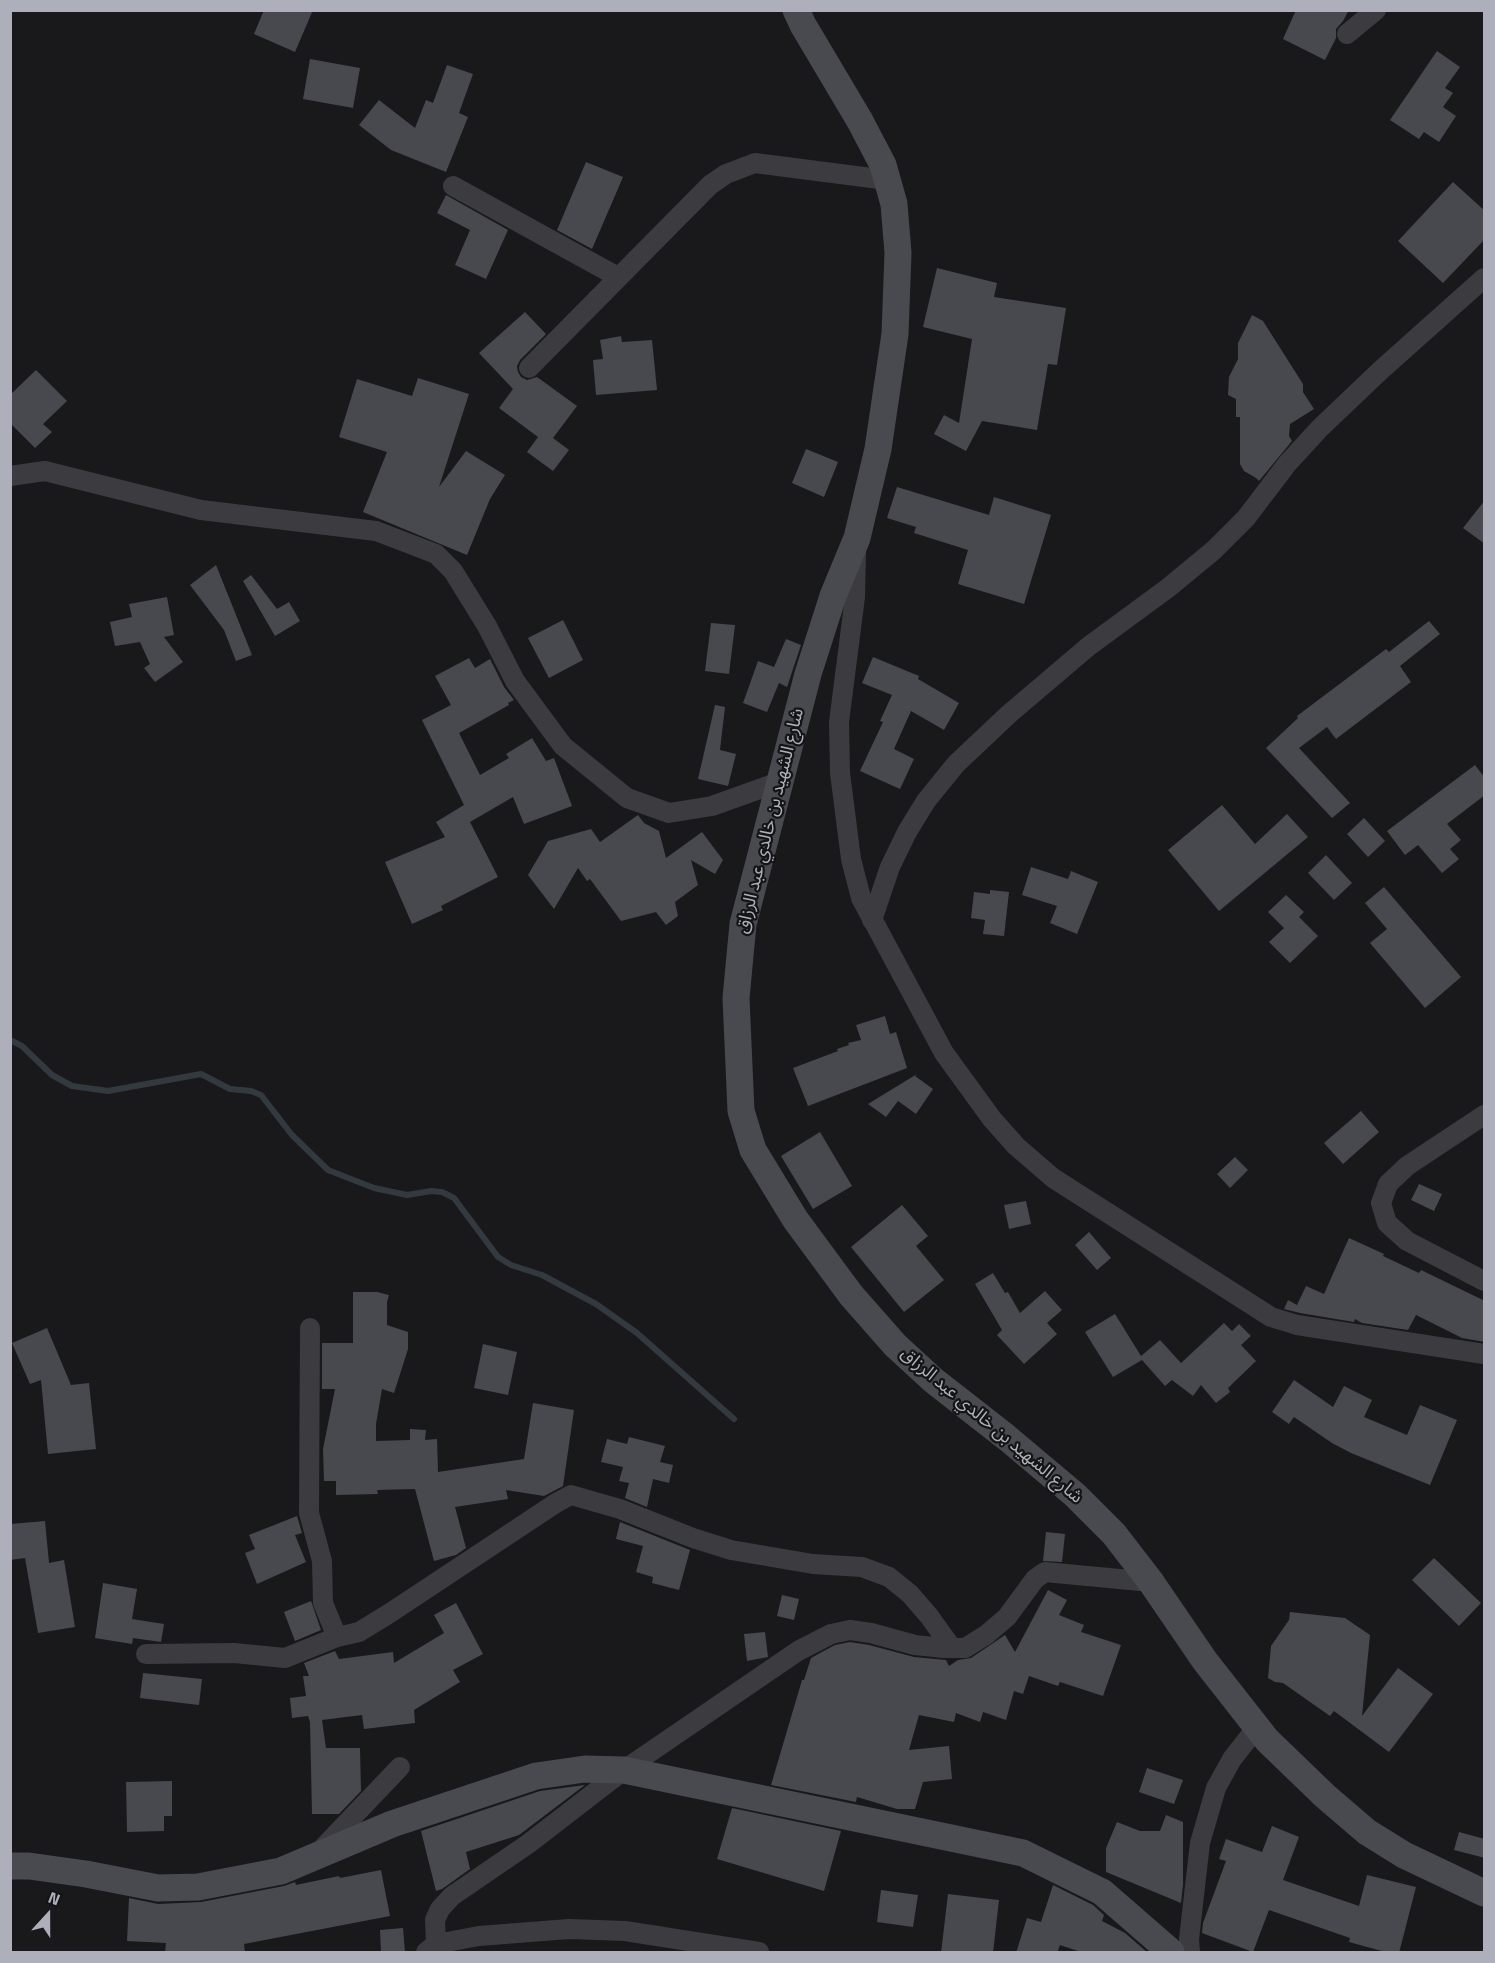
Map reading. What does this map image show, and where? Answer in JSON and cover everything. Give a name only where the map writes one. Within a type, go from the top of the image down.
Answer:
[{"type":"main road","name":"شارع الشهيد بن خالدي عبد الرزاق","points":[[796,10],[860,122],[887,180],[894,204],[898,253],[895,334],[878,448],[857,538],[833,596],[808,674],[743,924],[736,998],[741,1111],[753,1150],[795,1219],[851,1295],[895,1345],[933,1380],[1075,1495],[1114,1534],[1151,1581],[1205,1661],[1267,1740],[1324,1796],[1367,1832],[1404,1856],[1485,1893]]},
{"type":"main road","points":[[10,1866],[29,1866],[86,1874],[158,1888],[198,1887],[280,1871],[392,1824],[536,1776],[585,1769],[624,1770],[1023,1853],[1102,1892],[1171,1953]]},
{"type":"street","points":[[1347,34],[1376,10]]},
{"type":"street","points":[[529,368],[710,185],[726,174],[755,163],[887,180]]},
{"type":"street","points":[[453,186],[618,277]]},
{"type":"street","points":[[872,920],[890,867],[907,832],[927,801],[956,764],[1009,714],[1089,646],[1168,588],[1214,550],[1246,518],[1287,464],[1320,428],[1381,370],[1485,278]]},
{"type":"street","points":[[10,476],[45,471],[201,510],[376,531],[436,554],[453,571],[487,626],[515,681],[563,746],[627,798],[669,813],[712,806],[779,782]]},
{"type":"street","points":[[857,538],[855,597],[839,722],[840,773],[851,859],[861,898],[944,1053],[992,1119],[1016,1146],[1053,1178],[1271,1317],[1297,1325],[1485,1354]]},
{"type":"street","points":[[1485,1115],[1407,1166],[1388,1184],[1381,1203],[1387,1223],[1407,1241],[1485,1281]]},
{"type":"street","points":[[310,1328],[309,1513],[322,1561],[323,1603],[337,1637]]},
{"type":"street","points":[[146,1654],[234,1653],[285,1658],[337,1637],[359,1632],[571,1495],[620,1509],[693,1538],[731,1550],[813,1564],[862,1567],[889,1577],[910,1594],[952,1648]]},
{"type":"street","points":[[759,1953],[625,1930],[569,1929],[479,1936],[431,1948],[435,1920],[440,1909],[452,1896],[528,1844],[624,1770],[798,1651],[831,1634],[850,1630],[915,1645],[965,1648],[986,1635],[1007,1617],[1035,1579],[1045,1572],[1151,1581]]},
{"type":"street","points":[[1190,1953],[1189,1939],[1200,1843],[1216,1788],[1232,1759],[1257,1727]]},
{"type":"street","points":[[314,1857],[400,1767]]},
{"type":"building","points":[[264,10],[313,10],[295,52],[254,34]]},
{"type":"building","points":[[1296,10],[1349,10],[1336,29],[1336,38],[1325,60],[1283,39]]},
{"type":"building","points":[[1437,51],[1460,67],[1445,88],[1453,93],[1443,107],[1456,116],[1439,142],[1424,132],[1419,139],[1390,120]]},
{"type":"building","points":[[310,59],[360,68],[353,108],[303,99]]},
{"type":"building","points":[[447,65],[473,74],[459,113],[468,117],[446,172],[391,150],[359,125],[379,100],[415,128],[426,100],[433,103]]},
{"type":"building","points":[[586,162],[623,177],[592,249],[557,230]]},
{"type":"building","points":[[1453,182],[1485,211],[1485,239],[1443,283],[1398,241]]},
{"type":"building","points":[[446,195],[508,230],[486,279],[455,265],[470,230],[437,213]]},
{"type":"building","points":[[937,268],[997,283],[994,297],[1066,308],[1057,365],[1048,364],[1037,430],[982,421],[966,451],[934,434],[944,415],[959,423],[972,339],[923,327]]},
{"type":"building","points":[[525,312],[546,334],[520,360],[517,366],[518,372],[527,380],[537,377],[577,406],[553,438],[569,450],[553,471],[527,452],[538,437],[499,408],[513,389],[479,353]]},
{"type":"building","points":[[1252,315],[1263,321],[1303,384],[1303,392],[1314,409],[1290,424],[1289,436],[1292,441],[1259,481],[1244,471],[1240,464],[1240,417],[1236,417],[1236,399],[1228,395],[1229,377],[1238,359],[1238,343]]},
{"type":"building","points":[[621,336],[622,342],[652,340],[657,390],[596,395],[593,360],[603,359],[600,340]]},
{"type":"building","points":[[36,370],[67,401],[43,424],[52,432],[35,448],[10,423],[10,395]]},
{"type":"building","points":[[418,378],[469,394],[439,487],[466,451],[505,475],[490,499],[467,555],[363,512],[387,452],[339,437],[357,379],[412,396]]},
{"type":"building","points":[[806,449],[838,462],[824,497],[792,483]]},
{"type":"building","points":[[897,487],[989,515],[994,497],[1051,515],[1024,604],[958,584],[968,550],[914,533],[916,527],[887,518]]},
{"type":"building","points":[[1485,500],[1485,544],[1463,528]]},
{"type":"building","points":[[216,565],[252,655],[236,661],[224,630],[190,585]]},
{"type":"building","points":[[251,575],[277,609],[289,602],[300,621],[275,636],[243,581]]},
{"type":"building","points":[[167,597],[174,635],[164,637],[183,662],[155,682],[144,668],[150,664],[140,642],[115,646],[110,622],[132,617],[129,604]]},
{"type":"building","points":[[563,620],[583,660],[549,678],[528,638]]},
{"type":"building","points":[[1429,621],[1440,634],[1400,666],[1411,682],[1336,739],[1327,727],[1299,748],[1350,803],[1332,818],[1266,748],[1298,718],[1297,716],[1386,649],[1389,652]]},
{"type":"building","points":[[711,623],[735,625],[729,674],[705,671]]},
{"type":"building","points":[[786,639],[801,645],[787,687],[779,683],[767,712],[743,703],[758,661],[774,667]]},
{"type":"building","points":[[873,657],[919,676],[918,679],[959,703],[944,730],[911,711],[894,749],[914,759],[900,789],[860,771],[883,722],[880,721],[892,695],[862,683]]},
{"type":"building","points":[[469,658],[475,668],[490,659],[504,687],[514,700],[459,733],[480,775],[509,758],[506,754],[532,738],[546,761],[554,758],[572,806],[524,824],[513,797],[470,822],[498,877],[441,906],[443,910],[412,924],[385,862],[445,837],[436,822],[464,805],[422,720],[451,705],[435,676]]},
{"type":"building","points":[[715,705],[725,707],[720,750],[736,754],[728,786],[698,779]]},
{"type":"building","points":[[1475,765],[1485,778],[1485,795],[1447,824],[1461,840],[1450,849],[1459,859],[1442,873],[1418,845],[1405,855],[1387,831]]},
{"type":"building","points":[[1222,805],[1255,844],[1287,814],[1308,837],[1219,911],[1168,850]]},
{"type":"building","points":[[638,815],[644,823],[659,831],[666,858],[702,832],[723,860],[715,874],[691,860],[698,885],[675,902],[678,916],[666,925],[656,912],[621,921],[590,879],[587,881],[578,868],[554,909],[528,875],[548,841],[591,829],[600,842]]},
{"type":"building","points":[[1364,818],[1385,841],[1368,857],[1347,834]]},
{"type":"building","points":[[1326,855],[1352,883],[1334,900],[1308,873]]},
{"type":"building","points":[[1031,867],[1068,879],[1071,871],[1098,882],[1077,934],[1050,923],[1057,906],[1022,895]]},
{"type":"building","points":[[1384,887],[1461,977],[1425,1008],[1370,943],[1387,929],[1365,903]]},
{"type":"building","points":[[990,890],[1009,892],[1004,936],[983,934],[985,920],[971,918],[974,892],[990,894]]},
{"type":"building","points":[[1286,895],[1304,912],[1299,917],[1318,936],[1290,963],[1269,942],[1284,928],[1268,912]]},
{"type":"building","points":[[885,1016],[890,1034],[896,1032],[907,1068],[808,1106],[793,1068],[838,1051],[837,1049],[849,1045],[848,1043],[861,1040],[856,1025]]},
{"type":"building","points":[[917,1074],[915,1076],[933,1089],[916,1114],[898,1101],[886,1117],[868,1104]]},
{"type":"building","points":[[1361,1111],[1379,1132],[1343,1164],[1324,1143]]},
{"type":"building","points":[[820,1132],[852,1186],[813,1209],[781,1156]]},
{"type":"building","points":[[1235,1157],[1248,1170],[1230,1188],[1217,1174]]},
{"type":"building","points":[[1419,1184],[1442,1194],[1434,1211],[1411,1200]]},
{"type":"building","points":[[1026,1201],[1031,1224],[1009,1229],[1004,1205]]},
{"type":"building","points":[[902,1205],[928,1236],[916,1246],[944,1280],[904,1312],[851,1247]]},
{"type":"building","points":[[1089,1232],[1111,1258],[1097,1270],[1075,1245]]},
{"type":"building","points":[[1349,1238],[1419,1273],[1421,1270],[1485,1301],[1485,1342],[1462,1338],[1416,1315],[1408,1330],[1362,1323],[1355,1319],[1354,1322],[1284,1309],[1288,1300],[1297,1305],[1306,1286],[1324,1294]]},
{"type":"building","points":[[993,1273],[1005,1293],[1008,1292],[1020,1313],[1045,1291],[1062,1310],[1047,1323],[1057,1334],[1024,1364],[997,1335],[1002,1330],[975,1284]]},
{"type":"building","points":[[353,1292],[377,1292],[389,1295],[387,1325],[408,1332],[408,1349],[394,1393],[382,1389],[376,1424],[376,1441],[410,1440],[410,1429],[426,1430],[425,1440],[437,1439],[438,1472],[524,1459],[533,1403],[574,1410],[563,1486],[544,1496],[506,1490],[508,1499],[455,1507],[466,1548],[456,1555],[434,1561],[415,1489],[377,1490],[378,1494],[336,1495],[336,1481],[324,1481],[323,1449],[335,1389],[322,1389],[322,1343],[353,1343]]},
{"type":"building","points":[[1115,1314],[1141,1356],[1160,1340],[1181,1363],[1224,1323],[1232,1331],[1239,1324],[1251,1336],[1241,1345],[1256,1361],[1228,1388],[1230,1392],[1216,1403],[1201,1385],[1193,1396],[1172,1380],[1165,1386],[1142,1360],[1113,1377],[1085,1332]]},
{"type":"building","points":[[47,1328],[71,1385],[89,1383],[96,1449],[48,1454],[41,1380],[30,1384],[12,1343]]},
{"type":"building","points":[[483,1344],[517,1352],[508,1395],[474,1388]]},
{"type":"building","points":[[1294,1380],[1333,1407],[1344,1386],[1372,1400],[1364,1417],[1407,1435],[1420,1405],[1457,1420],[1430,1485],[1351,1453],[1294,1417],[1289,1424],[1272,1412]]},
{"type":"building","points":[[629,1437],[665,1446],[660,1462],[673,1465],[669,1483],[653,1479],[647,1507],[625,1498],[629,1483],[619,1481],[623,1467],[601,1462],[607,1439],[627,1444]]},
{"type":"building","points":[[297,1516],[302,1533],[295,1535],[306,1562],[257,1584],[245,1553],[255,1549],[249,1535]]},
{"type":"building","points":[[45,1521],[49,1563],[64,1560],[75,1627],[38,1633],[25,1558],[10,1560],[10,1524]]},
{"type":"building","points":[[620,1522],[690,1550],[679,1590],[652,1583],[653,1577],[636,1572],[643,1546],[616,1539]]},
{"type":"building","points":[[1046,1532],[1065,1534],[1062,1562],[1043,1561]]},
{"type":"building","points":[[1434,1558],[1481,1603],[1459,1626],[1412,1580]]},
{"type":"building","points":[[103,1583],[137,1589],[132,1619],[164,1624],[161,1642],[133,1638],[132,1644],[95,1638]]},
{"type":"building","points":[[1048,1590],[1067,1600],[1059,1615],[1084,1625],[1081,1632],[1121,1645],[1103,1696],[1060,1682],[1058,1686],[1029,1676],[1023,1694],[1014,1691],[1006,1720],[983,1712],[980,1722],[956,1713],[954,1722],[919,1715],[909,1750],[949,1746],[952,1779],[923,1782],[915,1809],[897,1809],[857,1797],[856,1802],[771,1785],[802,1680],[804,1680],[811,1658],[835,1645],[850,1642],[914,1657],[946,1660],[949,1666],[958,1660],[971,1658],[1005,1635],[1015,1652]]},
{"type":"building","points":[[782,1595],[799,1599],[794,1620],[777,1616]]},
{"type":"building","points":[[311,1601],[321,1630],[295,1641],[284,1612]]},
{"type":"building","points":[[456,1603],[483,1654],[453,1670],[460,1682],[414,1710],[415,1723],[364,1729],[362,1715],[322,1720],[326,1748],[360,1748],[361,1791],[339,1814],[312,1814],[310,1722],[308,1716],[292,1718],[290,1698],[306,1696],[303,1676],[309,1676],[304,1663],[335,1651],[339,1659],[393,1652],[394,1663],[444,1633],[434,1615]]},
{"type":"building","points":[[1290,1612],[1345,1618],[1370,1635],[1362,1716],[1398,1668],[1433,1694],[1389,1752],[1334,1711],[1330,1716],[1283,1683],[1268,1678],[1271,1646],[1289,1620]]},
{"type":"building","points":[[765,1632],[768,1657],[747,1661],[744,1634]]},
{"type":"building","points":[[143,1673],[202,1679],[199,1705],[140,1698]]},
{"type":"building","points":[[1147,1768],[1183,1780],[1174,1804],[1139,1792]]},
{"type":"building","points":[[172,1781],[172,1816],[164,1816],[164,1831],[127,1832],[126,1782]]},
{"type":"building","points":[[585,1785],[519,1835],[466,1852],[470,1869],[436,1891],[421,1831],[540,1791]]},
{"type":"building","points":[[732,1808],[841,1831],[824,1891],[717,1859]]},
{"type":"building","points":[[1166,1815],[1183,1822],[1181,1903],[1106,1872],[1106,1848],[1117,1822],[1140,1831],[1160,1831]]},
{"type":"building","points":[[1272,1826],[1299,1837],[1283,1880],[1359,1906],[1367,1875],[1416,1887],[1399,1953],[1389,1953],[1349,1942],[1350,1938],[1269,1910],[1253,1952],[1202,1933],[1203,1923],[1226,1861],[1219,1859],[1226,1839],[1262,1852]]},
{"type":"building","points":[[1459,1832],[1485,1839],[1485,1858],[1454,1850]]},
{"type":"building","points":[[381,1870],[390,1916],[244,1944],[245,1953],[165,1953],[166,1943],[127,1941],[129,1898],[158,1904],[201,1902],[295,1882],[296,1885]]},
{"type":"building","points":[[1053,1885],[1093,1905],[1104,1915],[1102,1921],[1125,1933],[1148,1953],[1084,1953],[1060,1945],[1057,1953],[1016,1953],[1027,1918],[1041,1922]]},
{"type":"building","points":[[881,1890],[918,1895],[913,1927],[877,1922]]},
{"type":"building","points":[[948,1894],[999,1900],[993,1953],[941,1953]]},
{"type":"building","points":[[403,1928],[405,1953],[381,1953],[380,1930]]},
{"type":"waterway","points":[[10,1040],[22,1046],[52,1075],[72,1086],[108,1091],[201,1074],[230,1089],[251,1091],[261,1095],[292,1135],[328,1170],[374,1188],[407,1195],[431,1191],[442,1192],[454,1198],[498,1257],[511,1265],[542,1275],[596,1304],[637,1333],[734,1419]]}]
